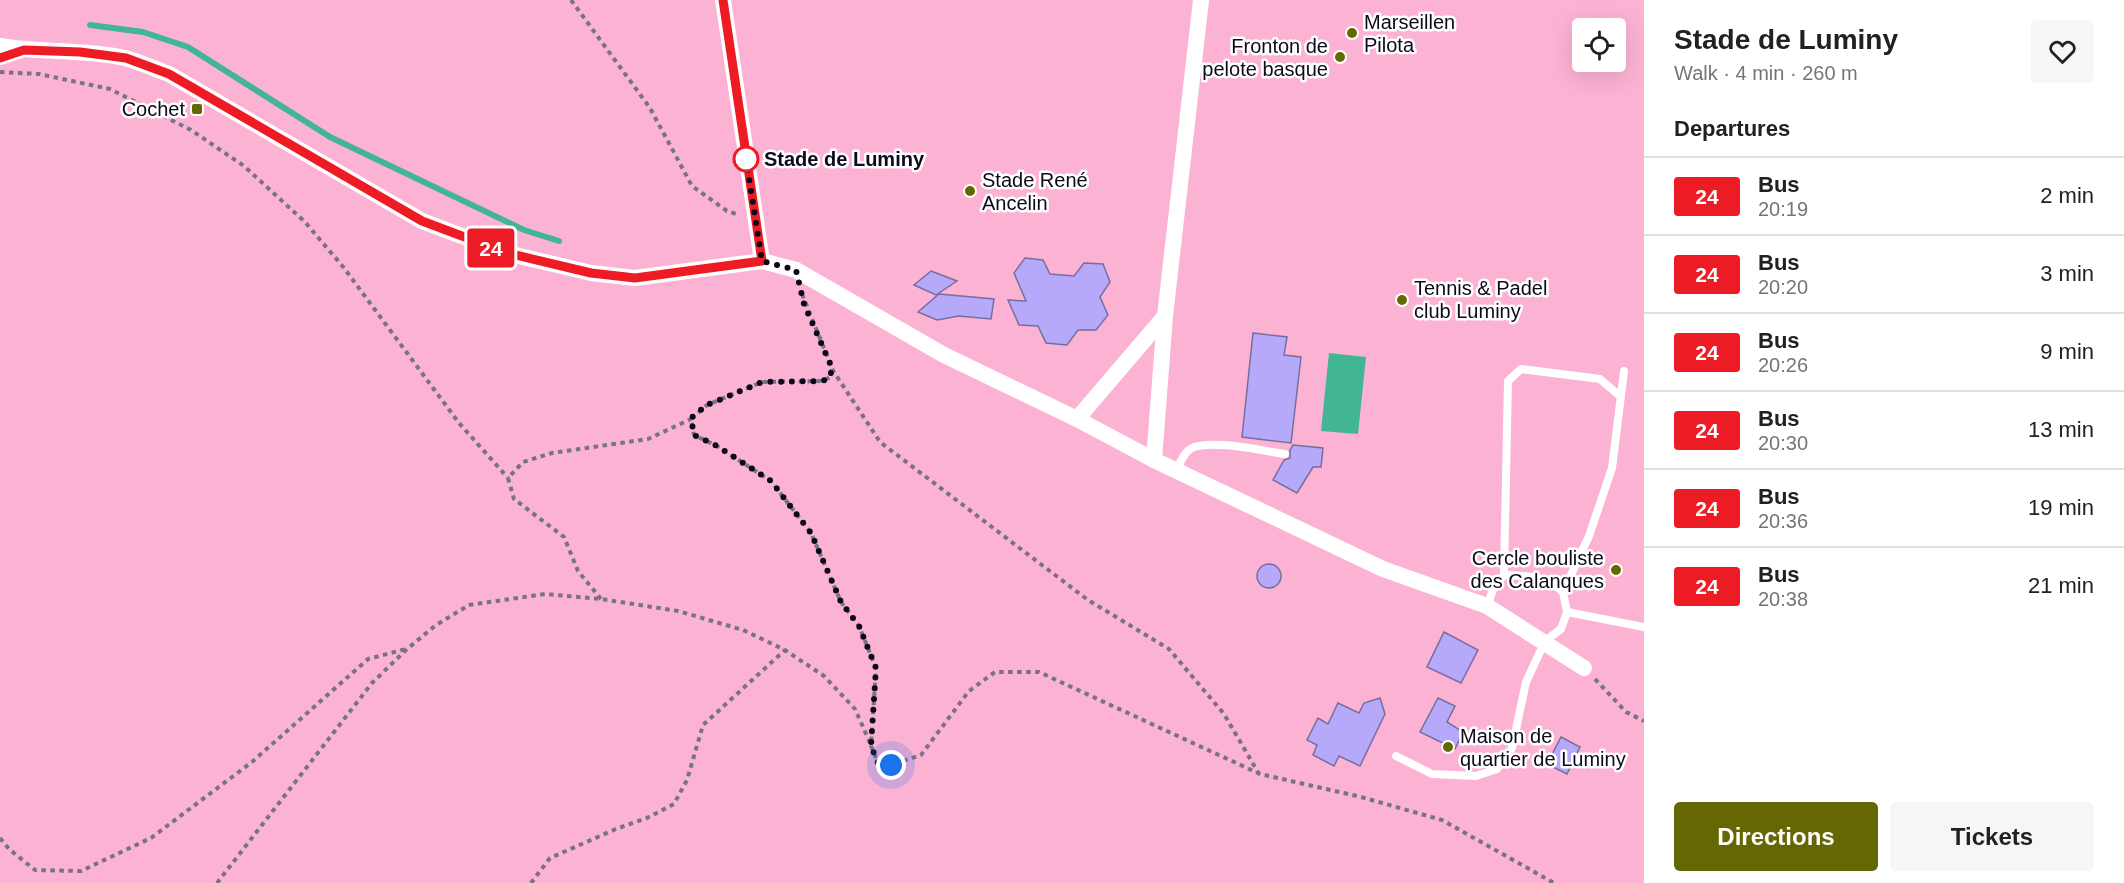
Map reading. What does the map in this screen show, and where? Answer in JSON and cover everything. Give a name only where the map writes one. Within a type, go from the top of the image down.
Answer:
[{"type":"street","points":[[723,0],[762,261]]},
{"type":"street","points":[[1154,460],[1165,316],[1201,0]]},
{"type":"street","points":[[0,46],[126,58],[169,74],[422,221],[507,253],[591,273],[635,278],[762,261],[796,270],[944,355],[1077,419],[1176,471],[1383,569],[1487,606],[1584,668]]},
{"type":"street","points":[[0,58],[24,50]]},
{"type":"street","points":[[1077,419],[1165,316]]},
{"type":"lane","points":[[1487,606],[1494,587],[1504,575],[1508,381],[1521,369],[1600,379],[1620,396]]},
{"type":"lane","points":[[1396,756],[1432,774],[1476,776],[1497,769],[1512,748],[1526,682],[1545,641],[1561,629],[1566,612],[1563,592],[1589,536],[1612,468],[1624,371]]},
{"type":"lane","points":[[1176,471],[1183,457],[1192,448],[1214,444],[1285,454]]},
{"type":"lane","points":[[1504,575],[1533,576],[1551,581],[1563,592]]},
{"type":"lane","points":[[1566,612],[1644,627]]},
{"type":"path","points":[[571,0],[650,108],[692,186],[727,211],[754,219]]},
{"type":"path","points":[[0,72],[39,74],[110,89],[191,130],[244,166],[305,222],[344,268],[459,423],[508,478],[514,499],[564,537],[579,571],[601,599]]},
{"type":"path","points":[[796,270],[804,304],[832,368],[880,442],[1088,600],[1169,649],[1224,714],[1260,774]]},
{"type":"path","points":[[508,478],[523,462],[552,453],[648,439],[691,418],[707,405],[762,382],[823,381],[830,377],[832,368]]},
{"type":"path","points":[[691,418],[694,435],[717,446],[771,481],[811,533],[841,602],[859,626],[876,668],[871,746]]},
{"type":"path","points":[[217,883],[372,683],[407,649],[436,625],[469,605],[545,594],[601,599],[678,611],[743,630],[785,650],[824,676],[855,709],[878,763],[891,765],[921,755],[969,691],[995,672],[1039,672],[1260,774],[1361,797],[1442,820],[1554,883]]},
{"type":"path","points":[[0,838],[9,849],[35,870],[81,871],[151,838],[252,762],[368,659],[407,649]]},
{"type":"path","points":[[531,883],[550,858],[647,818],[674,804],[687,780],[703,725],[785,650]]},
{"type":"path","points":[[1584,668],[1626,712],[1644,722]]},
{"type":"shaded area","points":[[0,0],[1644,0],[1644,883],[0,883]]},
{"type":"shaded area","points":[[1329,353],[1366,357],[1358,434],[1321,431]]},
{"type":"building","points":[[1025,258],[1043,260],[1050,274],[1074,276],[1084,263],[1103,264],[1110,282],[1100,297],[1108,315],[1096,330],[1078,330],[1067,345],[1046,343],[1038,326],[1019,325],[1008,300],[1026,301],[1014,273]]},
{"type":"building","points":[[931,271],[957,281],[936,295],[914,285]]},
{"type":"building","points":[[939,294],[994,299],[991,319],[959,316],[937,320],[918,312]]},
{"type":"building","points":[[1253,333],[1287,337],[1284,355],[1301,357],[1291,443],[1242,437]]},
{"type":"building","points":[[1293,445],[1323,448],[1321,467],[1313,467],[1297,493],[1273,480],[1284,460],[1290,458]]},
{"type":"building","points":[[1269,564],[1277,568],[1281,576],[1277,584],[1269,588],[1261,584],[1257,576],[1261,568]]},
{"type":"building","points":[[1444,632],[1478,650],[1461,683],[1427,667]]},
{"type":"building","points":[[1380,698],[1385,714],[1360,766],[1339,756],[1334,766],[1313,755],[1317,745],[1307,740],[1318,718],[1328,724],[1338,703],[1359,713],[1364,703]]},
{"type":"building","points":[[1438,698],[1455,706],[1447,722],[1463,732],[1455,749],[1420,732]]},
{"type":"building","points":[[1561,737],[1580,747],[1567,774],[1547,764]]},
{"type":"waterway","points":[[90,25],[143,32],[188,47],[330,137],[524,230],[559,241]]},
{"type":"bus line","name":"24","points":[[0,58],[24,50],[80,52],[126,58],[169,74],[422,221],[459,237],[547,264],[591,273],[635,278],[762,261],[723,0]]},
{"type":"place","name":"Marseillen Pilota","points":[[1352,33]]},
{"type":"place","name":"Fronton de pelote basque","points":[[1340,57]]},
{"type":"place","name":"Cochet","points":[[197,109]]},
{"type":"place","name":"Stade de Luminy","points":[[746,159]]},
{"type":"place","name":"Stade René Ancelin","points":[[970,191]]},
{"type":"place","name":"Tennis & Padel club Luminy","points":[[1402,300]]},
{"type":"place","name":"Cercle bouliste des Calanques","points":[[1616,570]]},
{"type":"place","name":"Maison de quartier de Luminy","points":[[1448,747]]},
{"type":"route","points":[[746,159],[762,261],[796,270],[804,304],[832,368],[830,377],[823,381],[762,382],[707,405],[691,418],[694,435],[717,446],[771,481],[811,533],[841,602],[859,626],[876,668],[871,746],[878,763],[891,765]]}]
